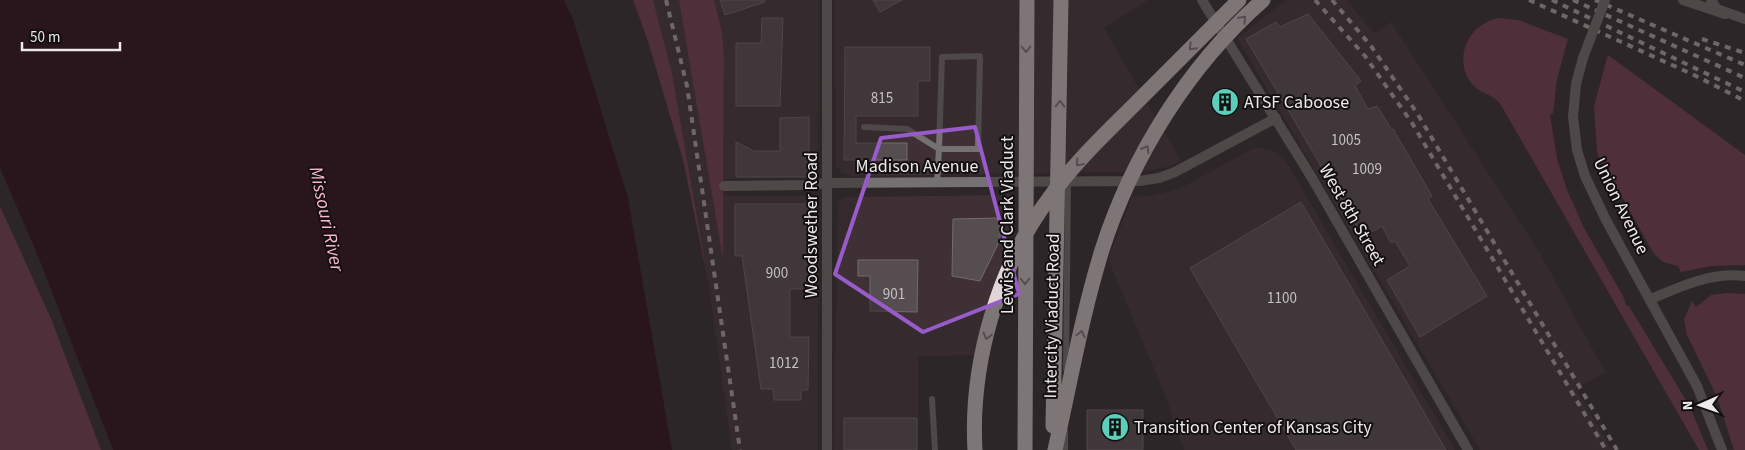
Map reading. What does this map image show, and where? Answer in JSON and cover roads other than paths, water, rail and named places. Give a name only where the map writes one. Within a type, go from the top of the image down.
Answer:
[{"type":"highway","name":"Lewis and Clark Viaduct","points":[[1025,450],[1027,0]]},
{"type":"highway","points":[[1054,450],[1061,0]]},
{"type":"highway","points":[[975,450],[975,397],[982,355],[995,308],[1016,252],[1049,197],[1103,136],[1239,0]]},
{"type":"highway","points":[[1054,450],[1100,258],[1136,166],[1184,88],[1221,43],[1263,0]]},
{"type":"street","name":"Woodswether Road","points":[[827,0],[827,450]]},
{"type":"street","name":"West 8th Street","points":[[1202,0],[1276,118],[1468,450]]},
{"type":"street","name":"Union Avenue","points":[[1605,0],[1583,58],[1576,84],[1574,108],[1576,150],[1585,176],[1606,220],[1697,386],[1722,450]]},
{"type":"street","points":[[1683,0],[1745,19]]},
{"type":"street","points":[[1711,0],[1717,10],[1724,14]]},
{"type":"street","name":"Madison Avenue","points":[[724,186],[813,185],[827,183],[1068,182],[1160,178],[1276,118]]},
{"type":"street","points":[[1651,299],[1699,279],[1731,274],[1745,276]]},
{"type":"lane","points":[[864,127],[907,129],[939,149],[978,149],[980,56],[942,57],[939,149],[937,183]]},
{"type":"lane","name":"Intercity Viaduct Road","points":[[1065,450],[1068,182]]},
{"type":"lane","points":[[932,399],[935,450]]},
{"type":"water","name":"Missouri River","points":[[0,0],[564,0],[573,19],[628,198],[672,450],[113,450],[38,256],[0,168]]},
{"type":"railway","points":[[666,0],[687,86],[740,450]]},
{"type":"railway","points":[[1315,0],[1365,56],[1412,123],[1606,450]]},
{"type":"railway","points":[[1332,0],[1371,46],[1417,113],[1617,450]]},
{"type":"railway","points":[[1529,0],[1694,75],[1745,101]]},
{"type":"railway","points":[[1552,0],[1745,92]]},
{"type":"railway","points":[[1573,0],[1745,78]]},
{"type":"railway","points":[[1595,0],[1745,65]]},
{"type":"railway","points":[[1702,39],[1745,53]]},
{"type":"place","name":"ATSF Caboose","points":[[1225,102]]},
{"type":"place","name":"Transition Center of Kansas City","points":[[1115,427]]}]
